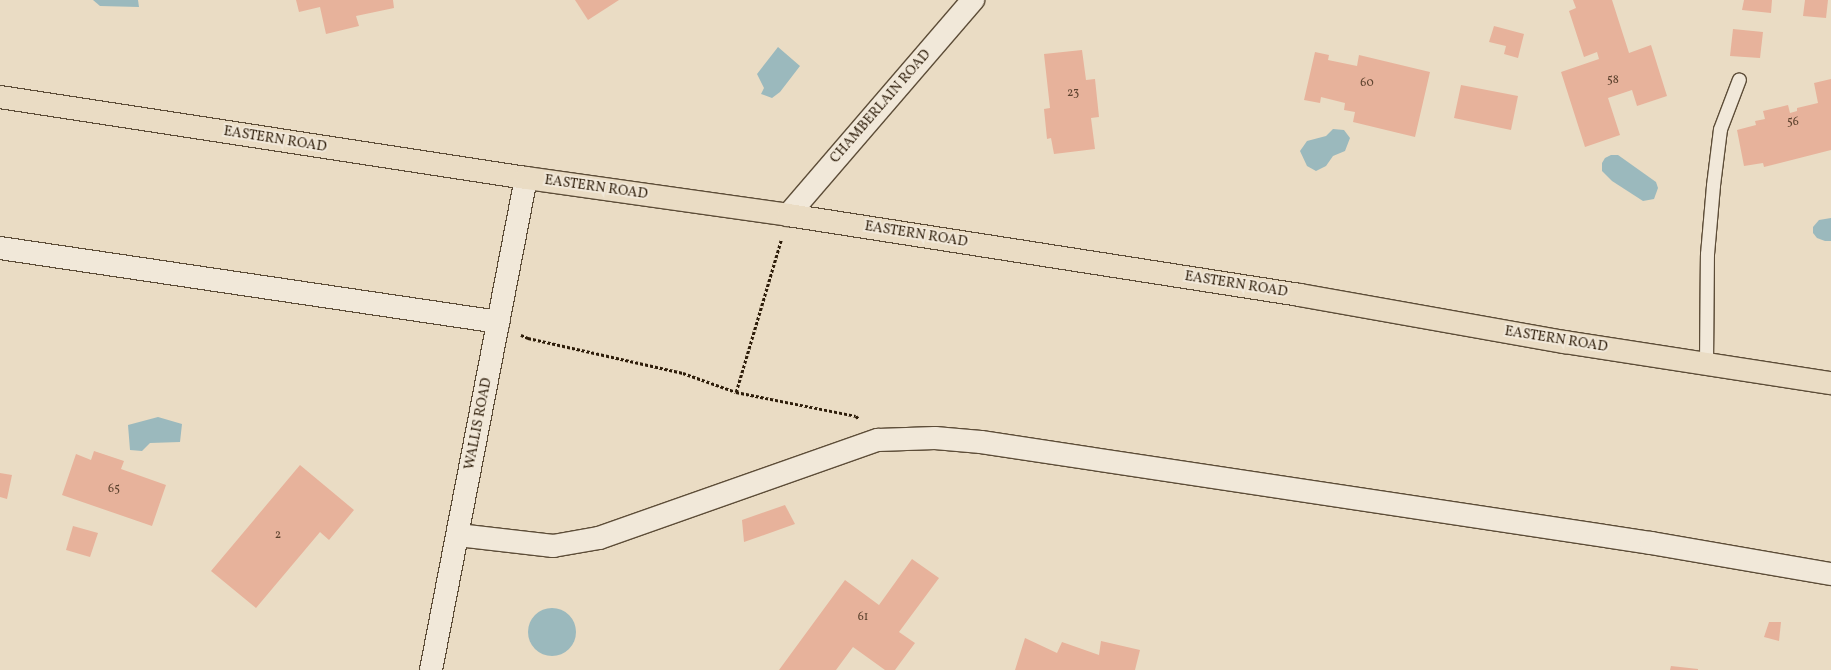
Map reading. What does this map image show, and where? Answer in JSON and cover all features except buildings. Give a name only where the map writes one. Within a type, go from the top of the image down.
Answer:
[{"type":"main road","name":"EASTERN ROAD","points":[[0,98],[526,178],[788,215],[1300,295],[1565,342],[1831,383]]},
{"type":"street","name":"CHAMBERLAIN ROAD","points":[[788,215],[974,0]]},
{"type":"street","name":"WALLIS ROAD","points":[[431,670],[526,178]]},
{"type":"street","points":[[0,248],[499,322]]},
{"type":"street","points":[[458,535],[553,546],[599,538],[878,440],[935,438],[980,442],[1651,543],[1831,574]]},
{"type":"lane","points":[[1706,364],[1707,254],[1713,185],[1720,129],[1738,79]]},
{"type":"path","points":[[736,392],[788,215]]},
{"type":"path","points":[[499,322],[528,338],[683,373],[736,392],[856,416],[878,440]]},
{"type":"water","points":[[93,0],[138,0],[139,7],[100,6]]},
{"type":"water","points":[[778,47],[800,66],[780,92],[772,98],[761,94],[764,88],[757,74]]},
{"type":"water","points":[[1333,129],[1344,130],[1350,138],[1345,151],[1333,156],[1326,166],[1316,171],[1307,166],[1300,151],[1307,141],[1326,136]]},
{"type":"water","points":[[1611,155],[1618,155],[1656,182],[1658,188],[1654,199],[1643,201],[1612,181],[1602,171],[1602,163],[1605,158]]},
{"type":"water","points":[[1831,218],[1831,241],[1825,241],[1817,238],[1813,233],[1813,227],[1819,220]]},
{"type":"water","points":[[158,417],[182,424],[180,442],[150,443],[142,451],[130,450],[128,425]]},
{"type":"water","points":[[547,608],[557,608],[569,615],[576,627],[576,637],[569,649],[557,656],[547,656],[539,652],[532,645],[528,637],[528,627],[532,619],[539,612]]}]
